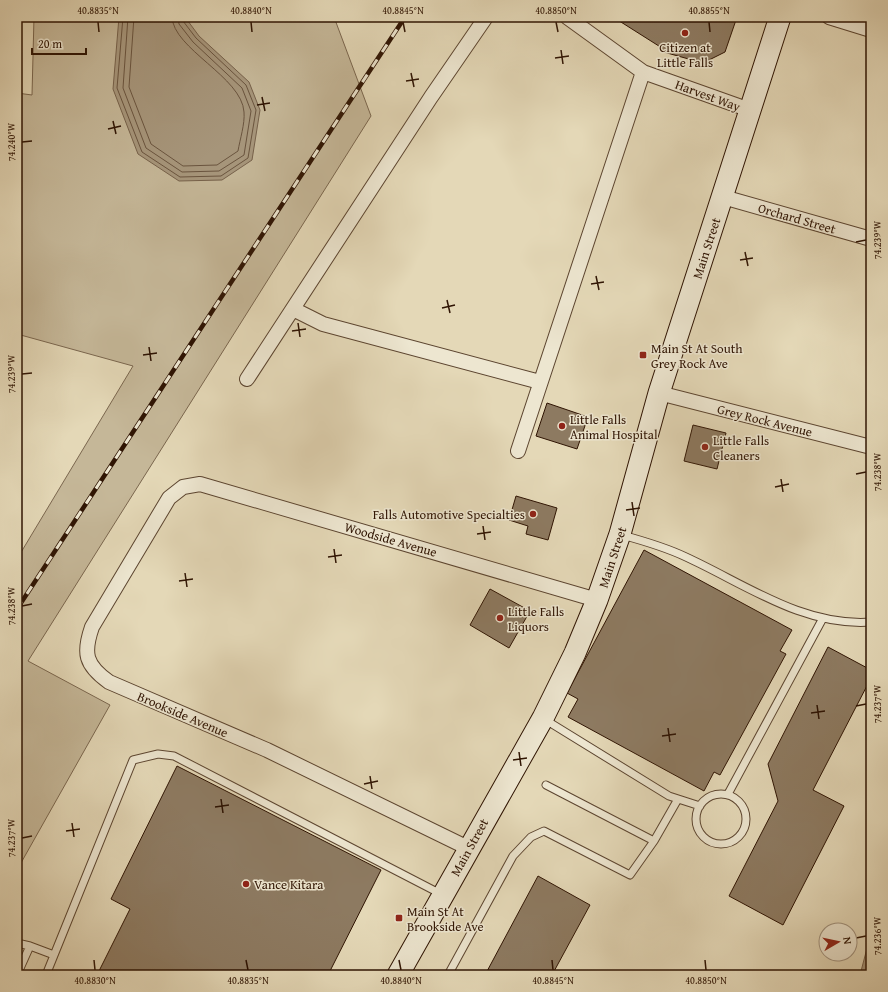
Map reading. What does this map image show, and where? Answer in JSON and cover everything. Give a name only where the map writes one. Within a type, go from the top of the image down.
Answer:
[{"type":"main road","name":"Main Street","points":[[398,975],[468,848],[543,718],[575,653],[597,600],[620,534],[659,393],[780,17]]},
{"type":"street","points":[[247,379],[431,97],[486,17]]},
{"type":"street","name":"Harvest Way","points":[[567,17],[643,72],[750,110]]},
{"type":"street","points":[[829,17],[871,30]]},
{"type":"street","points":[[518,451],[643,72]]},
{"type":"street","name":"Orchard Street","points":[[723,197],[871,239]]},
{"type":"street","points":[[293,309],[323,324],[540,382]]},
{"type":"street","name":"Grey Rock Avenue","points":[[659,393],[871,447]]},
{"type":"street","name":"Woodside Avenue","points":[[183,487],[200,484],[209,486],[597,600]]},
{"type":"street","name":"Brookside Avenue","points":[[183,487],[169,498],[160,511],[92,627],[86,650],[88,659],[98,674],[123,689],[268,750],[468,848]]},
{"type":"lane","points":[[620,534],[663,547],[776,603],[823,618],[859,623],[871,622]]},
{"type":"lane","points":[[728,794],[823,618]]},
{"type":"lane","points":[[543,718],[669,796],[700,806]]},
{"type":"lane","points":[[46,975],[133,760],[158,754],[174,756],[442,895]]},
{"type":"lane","points":[[546,785],[654,841]]},
{"type":"lane","points":[[728,794],[741,803],[747,818],[742,834],[728,844],[711,842],[704,838],[699,831],[696,822],[700,806],[712,795],[728,794]]},
{"type":"lane","points":[[448,975],[512,856],[531,838],[544,831],[630,875],[654,841],[678,799]]},
{"type":"lane","points":[[17,943],[54,955]]},
{"type":"lane","points":[[17,975],[30,946]]},
{"type":"shaded area","points":[[34,17],[334,17],[371,116],[28,661],[110,705],[17,870],[17,559],[133,366],[17,334],[17,93],[32,95]]},
{"type":"water","points":[[119,17],[185,17],[199,36],[249,82],[260,110],[252,160],[222,180],[179,181],[138,154],[113,89]]},
{"type":"water","points":[[871,933],[871,975],[860,975]]},
{"type":"building","name":"Citizen at Little Falls","points":[[613,17],[737,17],[725,52],[703,63],[660,51],[662,48]]},
{"type":"building","name":"Little Falls Animal Hospital","points":[[547,403],[588,417],[577,449],[536,436]]},
{"type":"building","name":"Little Falls Cleaners","points":[[693,425],[726,433],[717,469],[684,461]]},
{"type":"building","name":"Falls Automotive Specialties","points":[[516,496],[557,508],[548,540],[526,534],[528,526],[509,520]]},
{"type":"building","points":[[644,550],[792,630],[780,651],[786,654],[720,775],[714,772],[704,791],[568,717],[578,699],[567,693]]},
{"type":"building","name":"Little Falls Liquors","points":[[490,589],[530,611],[509,648],[470,625]]},
{"type":"building","points":[[828,647],[871,670],[871,678],[813,790],[844,806],[783,925],[729,896],[778,801],[768,764]]},
{"type":"building","name":"Vance Kitara","points":[[177,766],[381,870],[328,975],[97,975],[130,909],[111,899]]},
{"type":"building","points":[[538,876],[590,905],[552,975],[485,975]]},
{"type":"railway","points":[[17,609],[405,17]]},
{"type":"place","name":"Citizen at Little Falls","points":[[685,33]]},
{"type":"place","name":"Main St At South Grey Rock Ave","points":[[643,355]]},
{"type":"place","name":"Little Falls Animal Hospital","points":[[562,426]]},
{"type":"place","name":"Little Falls Cleaners","points":[[705,447]]},
{"type":"place","name":"Falls Automotive Specialties","points":[[533,514]]},
{"type":"place","name":"Little Falls Liquors","points":[[500,618]]},
{"type":"place","name":"Vance Kitara","points":[[246,884]]},
{"type":"place","name":"Main St At Brookside Ave","points":[[399,918]]}]
